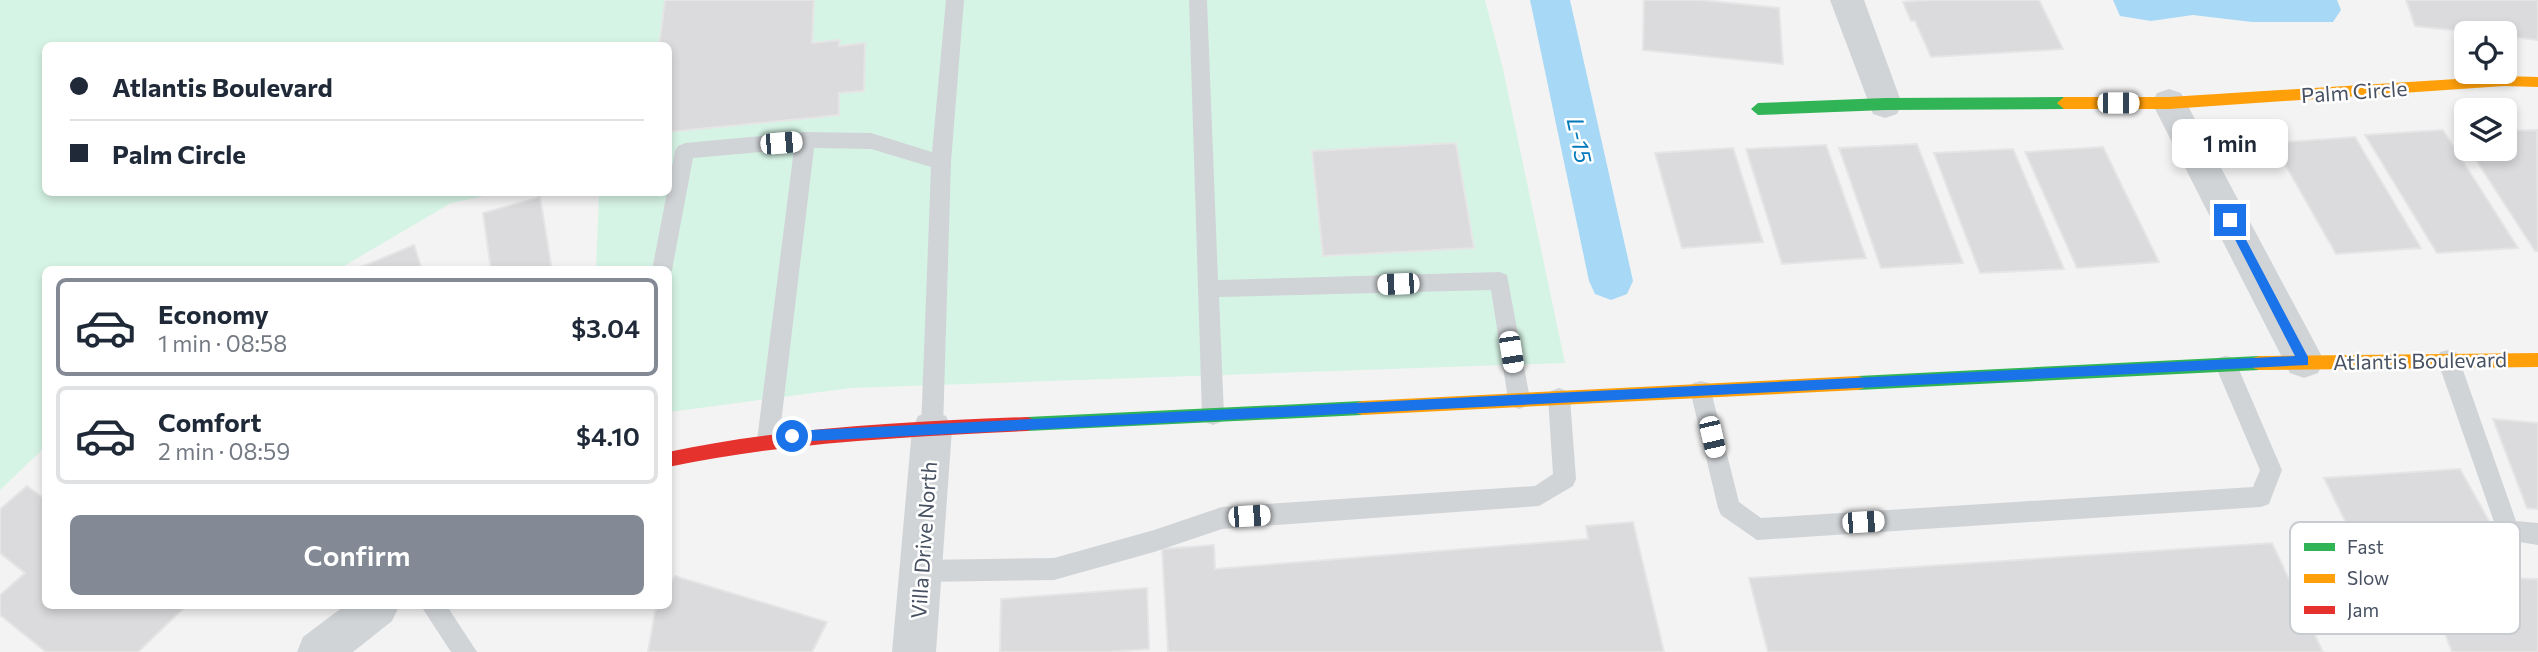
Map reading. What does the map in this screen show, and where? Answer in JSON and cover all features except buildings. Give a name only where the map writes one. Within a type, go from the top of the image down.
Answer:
[{"type":"street","points":[[1847,0],[1885,104]]},
{"type":"street","name":"Palm Circle","points":[[1758,109],[1885,104],[2169,103],[2504,81],[2538,82]]},
{"type":"street","points":[[2169,103],[2304,361]]},
{"type":"street","name":"Atlantis Boulevard","points":[[672,459],[712,448],[768,440],[932,429],[2304,361],[2538,360]]},
{"type":"street","name":"Villa Drive North","points":[[914,652],[932,429]]},
{"type":"street","points":[[318,652],[373,609]]},
{"type":"lane","points":[[932,429],[941,162],[955,0]]},
{"type":"lane","points":[[1198,0],[1213,415]]},
{"type":"lane","points":[[663,266],[685,151],[805,140],[872,141],[941,162]]},
{"type":"lane","points":[[768,440],[805,140]]},
{"type":"lane","points":[[1209,289],[1500,281],[1519,399]]},
{"type":"lane","points":[[2448,359],[2505,522]]},
{"type":"lane","points":[[1701,390],[1729,508],[1756,529],[2261,497],[2271,470],[2226,365]]},
{"type":"lane","points":[[921,571],[1054,569],[1154,541],[1222,518],[1539,496],[1566,479],[1559,398]]},
{"type":"lane","points":[[2520,532],[2538,534]]},
{"type":"lane","points":[[435,609],[465,652]]},
{"type":"green space","points":[[0,0],[1485,0],[1503,69],[1565,363],[851,388],[672,412],[672,266],[596,266],[599,196],[672,196],[672,42],[42,42],[42,196],[485,196],[451,203],[344,266],[42,266],[42,450],[0,490]]},
{"type":"water","points":[[2113,0],[2337,0],[2341,10],[2333,22],[2252,22],[2193,15],[2151,21],[2120,16]]},
{"type":"waterway","name":"L-15","points":[[1550,0],[1611,281]]},
{"type":"traffic: fast","points":[[1758,109],[1885,104],[2064,103]]},
{"type":"traffic: fast","points":[[1858,383],[2259,363]]},
{"type":"traffic: fast","points":[[1027,424],[1362,408]]},
{"type":"traffic: slow","points":[[2064,103],[2169,103],[2504,81],[2538,82]]},
{"type":"traffic: slow","points":[[2259,363],[2538,360]]},
{"type":"traffic: slow","points":[[1362,408],[1858,383]]},
{"type":"traffic: jam","points":[[672,459],[712,450],[802,437],[1027,424]]},
{"type":"route","points":[[792,436],[2304,361],[2230,220]]}]
